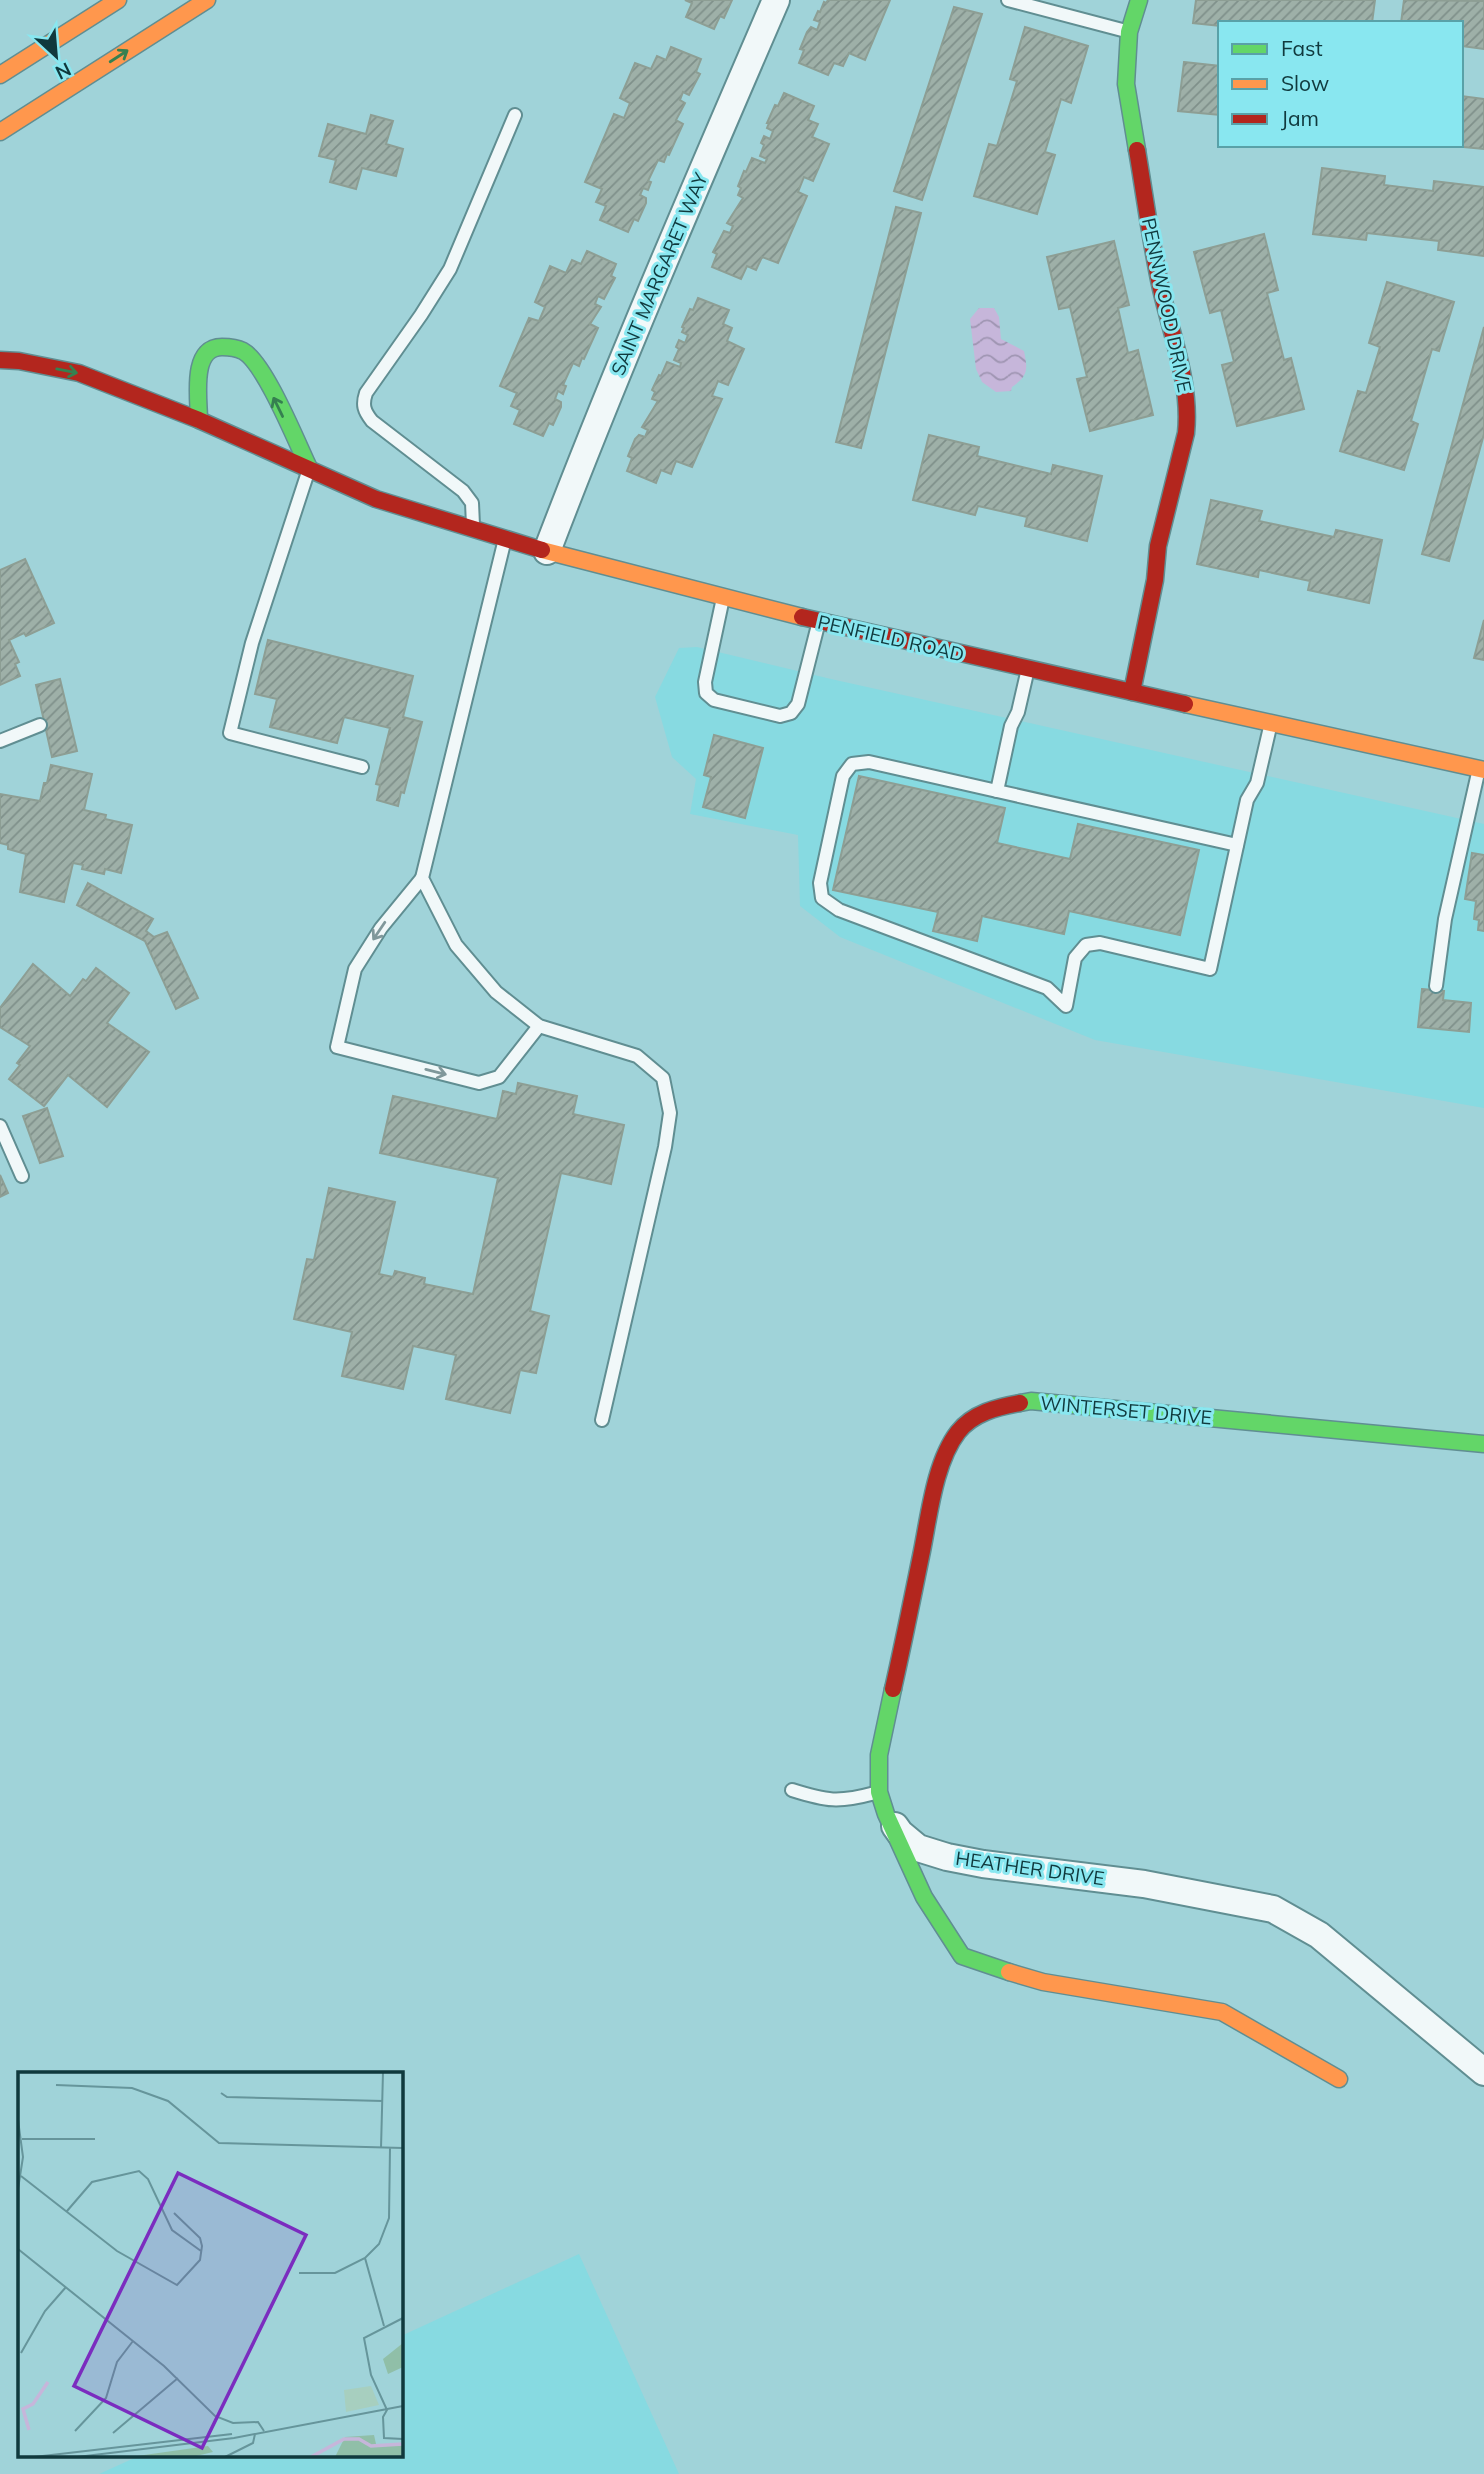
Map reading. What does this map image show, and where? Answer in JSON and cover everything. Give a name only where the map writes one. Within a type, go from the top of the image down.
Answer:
[{"type":"street","points":[[0,75],[118,0]]},
{"type":"street","points":[[0,132],[207,0]]},
{"type":"street","name":"SAINT MARGARET WAY","points":[[547,551],[683,217],[776,0]]},
{"type":"street","name":"PENNWOOD DRIVE","points":[[1132,692],[1155,580],[1158,546],[1186,433],[1188,414],[1186,390],[1161,288],[1126,84],[1129,32],[1139,0]]},
{"type":"street","points":[[199,420],[200,364],[206,354],[217,346],[245,352],[262,372],[309,468]]},
{"type":"street","name":"PENFIELD ROAD","points":[[0,360],[79,373],[199,420],[376,499],[505,540],[819,621],[1028,670],[1481,769]]},
{"type":"street","name":"WINTERSET DRIVE","points":[[882,1803],[879,1755],[930,1516],[946,1453],[958,1431],[978,1416],[1002,1405],[1031,1401],[1484,1444]]},
{"type":"street","points":[[882,1803],[924,1897],[962,1956],[1042,1982],[1222,2012],[1339,2079]]},
{"type":"street","name":"HEATHER DRIVE","points":[[882,1803],[900,1833],[918,1847],[947,1857],[1144,1884],[1273,1909],[1319,1935],[1484,2072]]},
{"type":"lane","points":[[1008,0],[1129,32]]},
{"type":"lane","points":[[473,530],[472,503],[463,491],[372,421],[364,412],[363,401],[450,269],[515,115]]},
{"type":"lane","points":[[309,468],[252,643],[230,733],[362,767]]},
{"type":"lane","points":[[505,540],[422,878],[381,928],[355,969],[337,1047],[479,1083],[499,1077],[540,1026]]},
{"type":"lane","points":[[723,597],[705,682],[706,693],[714,700],[780,716],[791,713],[798,704],[819,621]]},
{"type":"lane","points":[[997,791],[1011,726],[1018,712],[1028,670]]},
{"type":"lane","points":[[0,741],[40,724]]},
{"type":"lane","points":[[1237,845],[869,762],[852,764],[843,776],[820,883],[822,898],[839,909],[1047,988],[1066,1006],[1075,958],[1086,945],[1100,943],[1210,969],[1247,800],[1257,783],[1271,724]]},
{"type":"lane","points":[[1436,986],[1445,919],[1481,769]]},
{"type":"lane","points":[[422,878],[456,945],[496,992],[540,1026],[637,1056],[663,1078],[670,1113],[662,1161],[602,1420]]},
{"type":"lane","points":[[0,1126],[22,1176]]},
{"type":"lane","points":[[792,1790],[826,1801],[855,1799],[882,1803]]},
{"type":"shaded area","points":[[697,647],[1484,824],[1484,1108],[1095,1040],[840,937],[800,906],[798,835],[690,814],[696,779],[672,757],[655,697],[679,648]]},
{"type":"shaded area","points":[[579,2254],[679,2474],[99,2474],[139,2456],[402,2456],[402,2336]]},
{"type":"water","points":[[979,308],[994,308],[999,317],[1001,339],[1024,351],[1026,372],[1011,391],[996,392],[982,382],[976,369],[970,319]]},
{"type":"building","points":[[685,0],[732,0],[724,18],[720,16],[714,29],[686,17],[692,3]]},
{"type":"building","points":[[890,0],[865,60],[849,53],[843,66],[834,63],[828,75],[799,63],[804,50],[800,49],[807,32],[811,27],[817,30],[820,22],[814,20],[824,2]]},
{"type":"building","points":[[1196,0],[1375,0],[1372,21],[1218,21],[1218,26],[1193,23]]},
{"type":"building","points":[[1404,0],[1484,1],[1484,49],[1463,46],[1463,21],[1401,21]]},
{"type":"building","points":[[954,7],[982,14],[922,200],[894,191]]},
{"type":"building","points":[[1025,27],[1088,46],[1071,103],[1061,99],[1045,152],[1055,155],[1037,214],[974,196],[989,144],[997,146],[1017,81],[1010,79]]},
{"type":"building","points":[[671,47],[701,59],[696,72],[700,74],[689,95],[683,92],[680,100],[685,103],[676,120],[683,124],[669,155],[667,154],[664,162],[658,160],[648,181],[651,182],[648,190],[643,188],[640,195],[646,198],[646,203],[638,221],[634,219],[628,232],[600,220],[606,206],[596,202],[602,189],[585,182],[614,114],[624,118],[630,103],[620,98],[635,63],[651,69],[657,56],[666,60]]},
{"type":"building","points":[[1184,62],[1218,66],[1218,115],[1178,111]]},
{"type":"building","points":[[784,93],[814,106],[808,120],[818,124],[812,137],[829,144],[813,181],[804,177],[798,192],[807,196],[778,263],[762,257],[756,270],[747,266],[741,279],[712,267],[717,254],[713,252],[724,231],[730,233],[733,226],[727,223],[743,198],[738,195],[741,188],[738,186],[744,171],[746,172],[752,158],[765,163],[767,159],[760,156],[764,145],[761,143],[764,136],[770,139],[773,131],[767,128],[767,123]]},
{"type":"building","points":[[1463,96],[1484,99],[1484,149],[1463,147]]},
{"type":"building","points":[[371,115],[393,121],[386,144],[403,149],[396,176],[362,168],[356,189],[330,182],[336,160],[319,156],[328,124],[366,134]]},
{"type":"building","points":[[1322,168],[1385,176],[1384,185],[1433,191],[1434,181],[1484,187],[1484,256],[1438,250],[1439,241],[1367,233],[1366,240],[1313,234]]},
{"type":"building","points":[[896,207],[921,213],[861,448],[836,442]]},
{"type":"building","points":[[1264,234],[1278,290],[1267,293],[1284,360],[1291,358],[1304,409],[1237,426],[1222,365],[1234,362],[1221,310],[1210,313],[1194,252]]},
{"type":"building","points":[[1114,241],[1129,305],[1118,308],[1128,353],[1138,350],[1153,415],[1090,431],[1077,379],[1087,377],[1070,307],[1059,309],[1047,257]]},
{"type":"building","points":[[587,251],[616,264],[611,276],[615,278],[604,299],[598,296],[595,304],[601,307],[590,324],[598,328],[579,366],[573,363],[563,385],[566,386],[563,394],[558,391],[555,399],[561,402],[561,407],[553,425],[549,423],[543,436],[514,424],[520,410],[511,406],[517,393],[500,386],[529,318],[539,321],[545,307],[535,302],[550,266],[566,273],[572,260],[581,264]]},
{"type":"building","points":[[1387,282],[1454,302],[1439,351],[1432,349],[1411,421],[1418,424],[1404,470],[1340,451],[1358,391],[1366,393],[1380,347],[1369,343]]},
{"type":"building","points":[[698,298],[729,310],[723,324],[732,328],[727,341],[744,349],[728,385],[718,381],[712,396],[722,399],[692,467],[676,461],[671,474],[661,470],[656,483],[627,471],[632,458],[628,456],[635,439],[639,435],[645,437],[648,430],[642,427],[658,401],[652,399],[655,392],[652,390],[659,375],[661,376],[667,362],[680,367],[681,363],[674,360],[679,349],[676,347],[679,340],[685,343],[688,335],[682,332],[682,327]]},
{"type":"building","points":[[1484,327],[1484,434],[1449,561],[1422,554]]},
{"type":"building","points":[[929,435],[979,447],[977,456],[1051,474],[1053,465],[1102,476],[1087,541],[1025,526],[1027,517],[978,506],[975,515],[913,500]]},
{"type":"building","points":[[1211,500],[1262,511],[1259,521],[1334,537],[1336,530],[1382,540],[1369,603],[1308,590],[1310,581],[1259,570],[1258,577],[1197,564]]},
{"type":"building","points":[[25,559],[54,623],[26,636],[24,633],[9,640],[19,662],[15,664],[20,676],[0,685],[0,570]]},
{"type":"building","points":[[1484,620],[1484,660],[1474,658]]},
{"type":"building","points":[[268,640],[413,676],[403,717],[422,722],[404,793],[401,792],[398,806],[377,800],[380,785],[376,784],[390,728],[344,717],[337,743],[270,727],[277,699],[255,694]]},
{"type":"building","points":[[60,679],[77,751],[52,757],[36,685]]},
{"type":"building","points":[[714,735],[763,748],[745,818],[703,807],[711,777],[704,775]]},
{"type":"building","points":[[51,765],[92,774],[84,810],[106,815],[105,819],[132,825],[121,873],[105,869],[104,874],[82,869],[83,865],[73,863],[64,902],[20,892],[26,854],[8,849],[8,845],[0,843],[0,794],[40,801]]},
{"type":"building","points":[[859,776],[1005,808],[997,843],[1070,859],[1078,824],[1199,850],[1180,935],[1069,911],[1064,934],[982,916],[977,941],[933,931],[938,912],[833,890]]},
{"type":"building","points":[[1472,853],[1484,855],[1484,931],[1478,930],[1479,920],[1474,919],[1476,901],[1465,899]]},
{"type":"building","points":[[88,883],[153,919],[146,931],[154,937],[167,932],[198,998],[176,1009],[145,941],[77,905]]},
{"type":"building","points":[[33,964],[70,996],[96,968],[129,993],[107,1023],[149,1052],[107,1107],[68,1075],[44,1106],[9,1079],[30,1046],[0,1027],[0,1008]]},
{"type":"building","points":[[1422,989],[1444,991],[1443,1000],[1471,1003],[1469,1032],[1418,1027]]},
{"type":"building","points":[[518,1083],[577,1096],[573,1114],[624,1125],[611,1184],[561,1173],[530,1311],[549,1316],[536,1373],[520,1370],[510,1413],[446,1399],[456,1355],[413,1346],[403,1389],[342,1376],[352,1332],[294,1319],[307,1259],[314,1260],[329,1188],[395,1202],[379,1274],[393,1277],[395,1271],[425,1278],[424,1284],[473,1294],[498,1178],[380,1153],[393,1096],[497,1119],[503,1091],[516,1094]]},
{"type":"building","points":[[47,1108],[63,1156],[40,1163],[23,1116]]},
{"type":"building","points":[[0,1175],[8,1193],[0,1197]]},
{"type":"traffic: fast","points":[[1137,150],[1126,84],[1129,32],[1139,0]]},
{"type":"traffic: fast","points":[[199,420],[198,376],[205,355],[212,349],[222,347],[241,350],[252,358],[261,371],[309,468]]},
{"type":"traffic: fast","points":[[1020,1403],[1031,1401],[1484,1444]]},
{"type":"traffic: fast","points":[[893,1689],[879,1755],[879,1792],[886,1814],[924,1897],[962,1956],[1009,1972]]},
{"type":"traffic: slow","points":[[0,75],[118,0]]},
{"type":"traffic: slow","points":[[0,132],[207,0]]},
{"type":"traffic: slow","points":[[542,550],[802,617]]},
{"type":"traffic: slow","points":[[1185,704],[1484,770]]},
{"type":"traffic: slow","points":[[1009,1972],[1043,1982],[1222,2012],[1339,2079]]},
{"type":"traffic: jam","points":[[1132,692],[1155,580],[1158,546],[1186,433],[1187,415],[1180,361],[1157,272],[1137,150]]},
{"type":"traffic: jam","points":[[0,360],[79,373],[199,420],[376,499],[542,550]]},
{"type":"traffic: jam","points":[[802,617],[1185,704]]},
{"type":"traffic: jam","points":[[893,1689],[943,1459],[964,1425],[994,1409],[1020,1403]]}]
